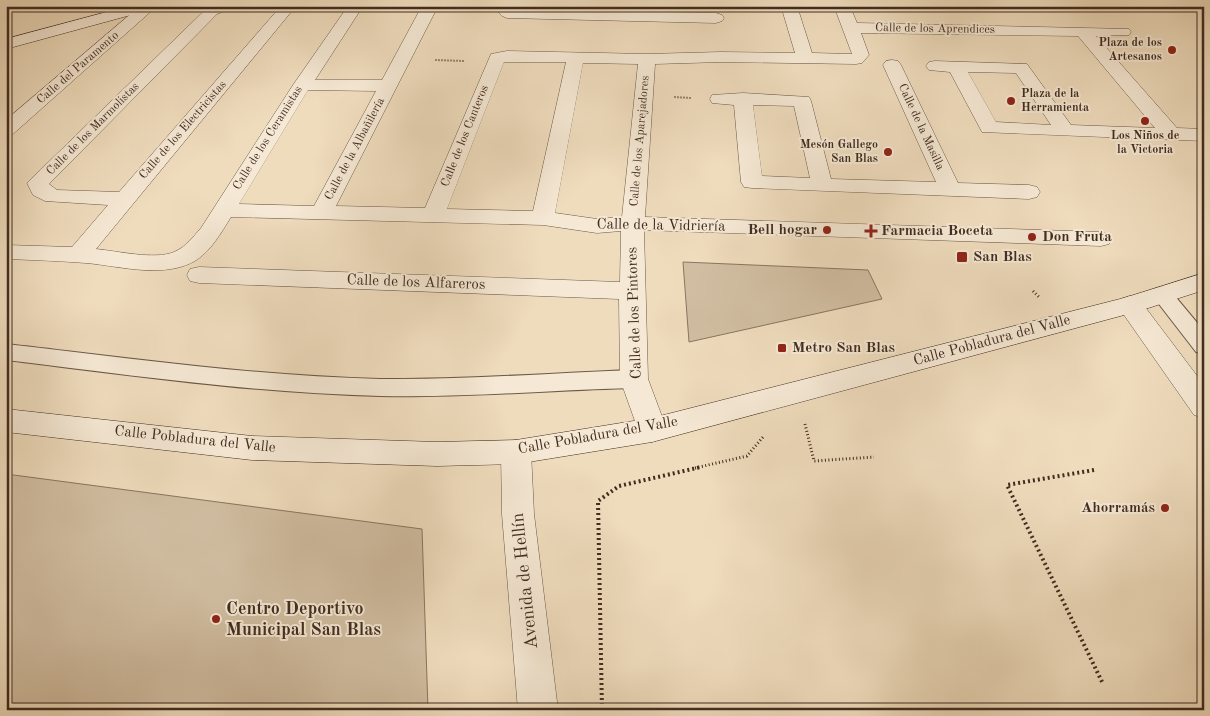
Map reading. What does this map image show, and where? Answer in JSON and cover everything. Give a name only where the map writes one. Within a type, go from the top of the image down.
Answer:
[{"type":"street","points":[[6,44],[149,6]]},
{"type":"street","name":"Calle del Paramento","points":[[6,130],[149,6]]},
{"type":"street","name":"Calle de los Electricistas","points":[[78,255],[123,199],[289,6]]},
{"type":"street","name":"Calle de los Ceramistas","points":[[78,255],[148,261],[174,261],[198,248],[302,85],[356,6]]},
{"type":"street","name":"Calle de la Albañilería","points":[[321,213],[430,6]]},
{"type":"street","points":[[789,6],[805,58]]},
{"type":"street","name":"Calle de los Aparejadores","points":[[508,35],[576,57],[647,59],[720,46],[805,58],[856,59],[861,55],[842,6]]},
{"type":"street","name":"Calle de los Marmolistas","points":[[123,199],[53,196],[41,190],[38,183],[218,9]]},
{"type":"street","points":[[508,35],[716,12],[720,46]]},
{"type":"street","name":"Calle de los Aprendices","points":[[852,28],[1123,32]]},
{"type":"street","points":[[1018,31],[1033,52],[1021,68]]},
{"type":"street","points":[[1083,32],[1171,134]]},
{"type":"street","name":"Calle de los Canteros","points":[[433,215],[508,35]]},
{"type":"street","points":[[542,218],[576,57]]},
{"type":"street","name":"Calle de los Aparejadores","points":[[633,224],[647,59]]},
{"type":"street","name":"Calle de la Masilla","points":[[892,65],[950,190]]},
{"type":"street","points":[[935,66],[1021,68]]},
{"type":"street","points":[[956,66],[989,128],[1204,135]]},
{"type":"street","points":[[1021,68],[1065,131]]},
{"type":"street","name":"Calle de la Albañilería","points":[[302,85],[389,86]]},
{"type":"street","points":[[719,99],[802,101],[822,185]]},
{"type":"street","name":"Calle de la Masilla","points":[[743,99],[752,182],[1029,192]]},
{"type":"street","name":"Calle de la Vidriería","points":[[222,210],[542,218],[597,226],[633,224],[1101,239]]},
{"type":"street","name":"Calle de los Pintores","points":[[633,224],[634,379],[652,430]]},
{"type":"street","points":[[6,252],[78,255]]},
{"type":"street","name":"Calle de los Alfareros","points":[[199,275],[632,291]]},
{"type":"street","name":"Calle Pobladura del Valle","points":[[6,420],[252,448],[428,454],[516,452],[652,430],[1130,305],[1204,282]]},
{"type":"street","points":[[1130,305],[1204,407]]},
{"type":"street","name":"Avenida de Hellín","points":[[516,452],[518,514],[538,710]]},
{"type":"lane","points":[[1162,294],[1204,346]]},
{"type":"lane","points":[[6,352],[137,368],[344,386],[448,388],[556,380],[634,379]]},
{"type":"path","points":[[402,59],[508,35]]},
{"type":"path","points":[[805,424],[814,461],[874,457]]},
{"type":"path","points":[[602,710],[598,501],[619,486],[746,456],[760,438]]},
{"type":"path","points":[[1094,470],[1007,485],[1103,684]]},
{"type":"shaded area","points":[[683,262],[868,270],[882,299],[689,342]]},
{"type":"shaded area","name":"Centro Deportivo Municipal San Blas","points":[[6,474],[422,529],[428,710],[6,710]]},
{"type":"place","name":"Plaza de los Artesanos","points":[[1172,50]]},
{"type":"place","name":"Plaza de la Herramienta","points":[[1011,101]]},
{"type":"place","name":"Los Niños de la Victoria","points":[[1145,121]]},
{"type":"place","name":"Mesón Gallego San Blas","points":[[888,152]]},
{"type":"place","name":"Bell hogar","points":[[827,230]]},
{"type":"place","name":"Farmacia Boceta","points":[[871,231]]},
{"type":"place","name":"Don Fruta","points":[[1032,237]]},
{"type":"place","name":"San Blas","points":[[962,257]]},
{"type":"place","name":"Metro San Blas","points":[[782,348]]},
{"type":"place","name":"Ahorramás","points":[[1165,508]]},
{"type":"place","name":"Centro Deportivo Municipal San Blas","points":[[216,619]]}]
